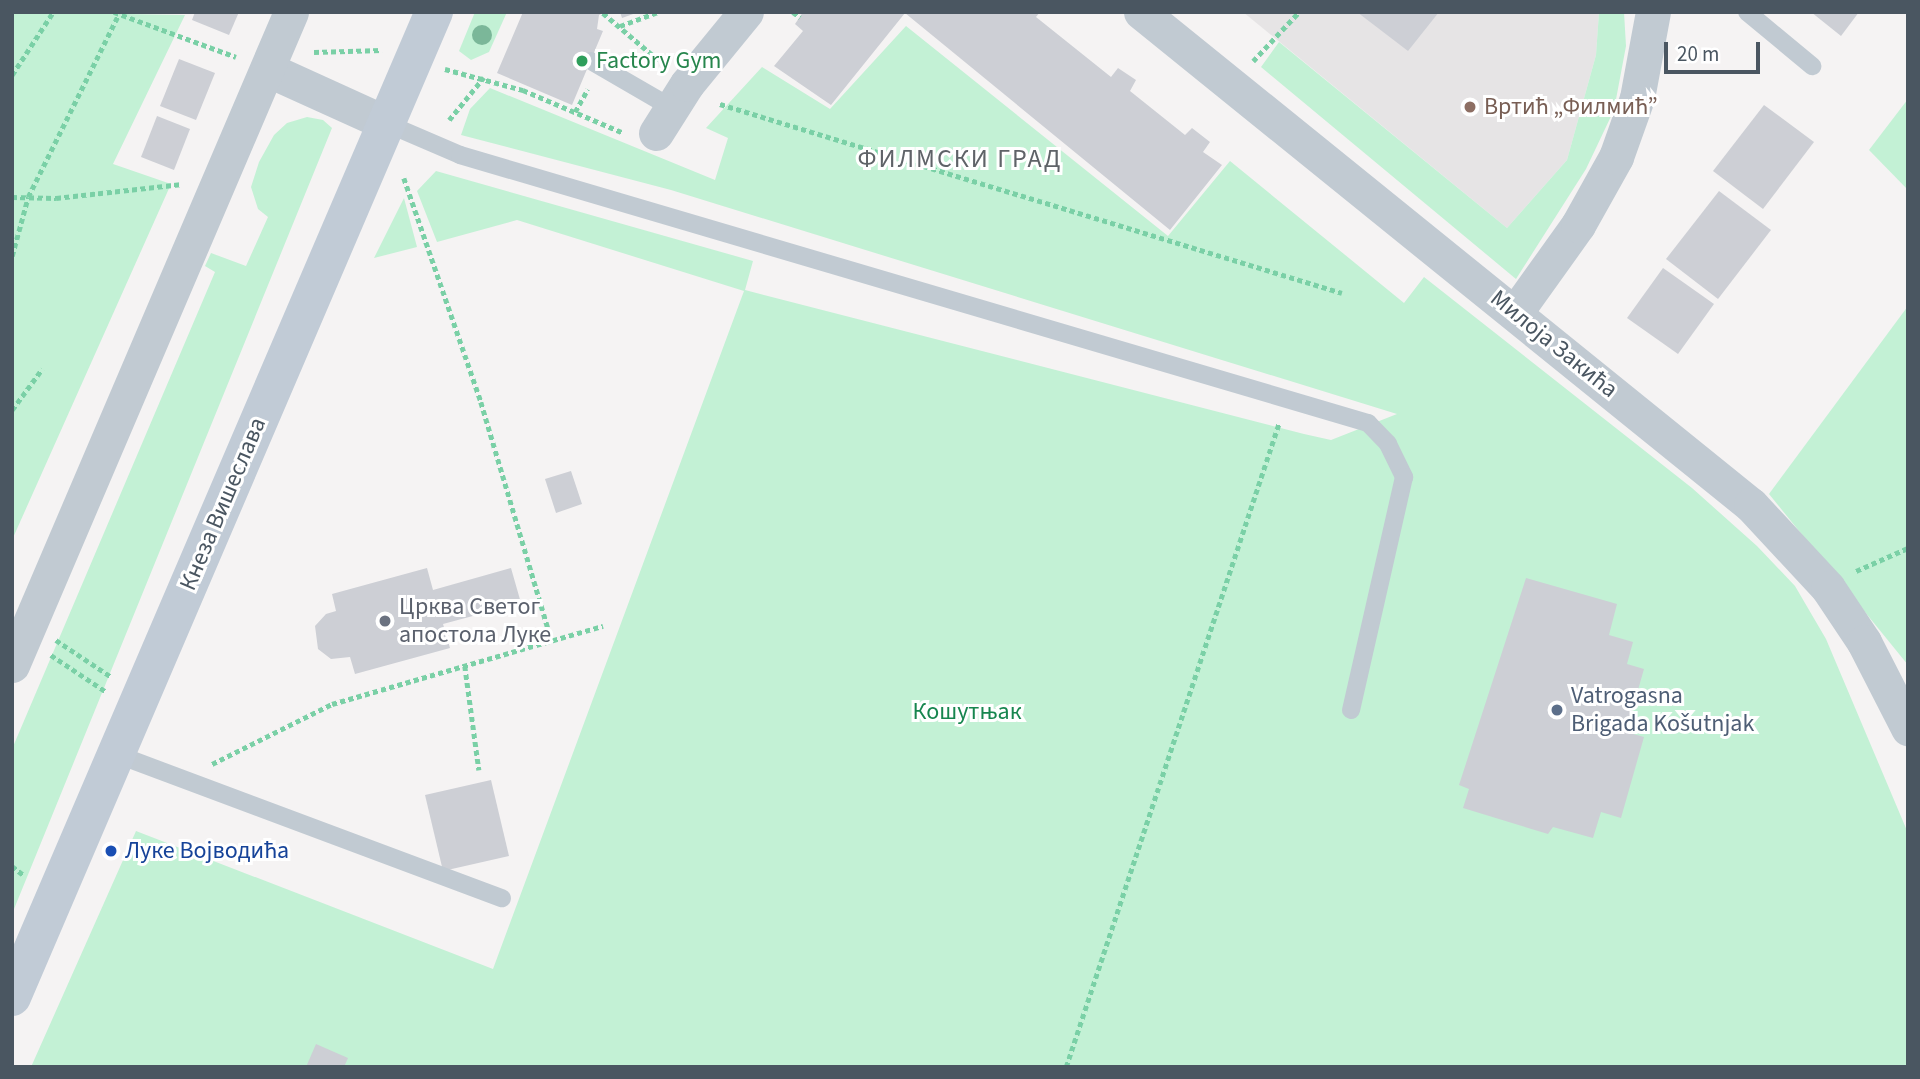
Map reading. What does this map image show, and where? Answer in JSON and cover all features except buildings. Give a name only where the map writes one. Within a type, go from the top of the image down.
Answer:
[{"type":"main road","name":"Кнеза Вишеслава","points":[[12,997],[434,12]]},
{"type":"street","points":[[22,642],[272,63],[291,12]]},
{"type":"street","points":[[672,108],[746,12]]},
{"type":"street","name":"Милоја Закића","points":[[1141,12],[1727,483],[1784,536],[1828,588],[1864,642],[1908,728]]},
{"type":"street","points":[[1515,313],[1578,225],[1616,157],[1637,98],[1653,12]]},
{"type":"street","points":[[272,63],[388,124]]},
{"type":"lane","points":[[1747,12],[1812,66]]},
{"type":"lane","points":[[591,61],[672,108]]},
{"type":"lane","points":[[388,124],[460,155],[1368,423],[1388,444],[1404,477],[1351,710]]},
{"type":"lane","points":[[116,754],[502,898]]},
{"type":"path","points":[[12,75],[53,12]]},
{"type":"path","points":[[619,26],[658,12]]},
{"type":"path","points":[[793,12],[800,17]]},
{"type":"path","points":[[1248,67],[1299,12]]},
{"type":"path","points":[[12,256],[28,197],[117,13],[272,63],[380,49]]},
{"type":"path","points":[[455,71],[485,76],[645,141],[672,108],[619,26],[603,13]]},
{"type":"path","points":[[449,120],[485,76]]},
{"type":"path","points":[[575,113],[588,89]]},
{"type":"path","points":[[719,104],[1342,293]]},
{"type":"path","points":[[404,178],[481,402],[552,642]]},
{"type":"path","points":[[12,197],[171,184]]},
{"type":"path","points":[[12,410],[42,369]]},
{"type":"path","points":[[1066,1067],[1287,398]]},
{"type":"path","points":[[1828,588],[1884,555],[1908,548]]},
{"type":"path","points":[[180,780],[332,704],[603,626]]},
{"type":"path","points":[[22,642],[116,679]]},
{"type":"path","points":[[22,642],[109,694]]},
{"type":"path","points":[[465,666],[479,770]]},
{"type":"path","points":[[12,866],[20,873]]},
{"type":"shaded area","name":"Вртић „Филмић”","points":[[1243,12],[1599,12],[1596,55],[1567,160],[1507,228]]},
{"type":"green space","points":[[12,12],[185,15],[113,164],[171,184],[12,540]]},
{"type":"green space","points":[[475,12],[507,12],[489,52],[471,60],[459,51]]},
{"type":"green space","points":[[1599,12],[1624,12],[1626,46],[1614,110],[1586,169],[1516,279],[1261,67],[1279,42],[1507,228],[1567,160],[1596,55]]},
{"type":"green space","name":"Кошутњак","points":[[906,26],[1168,236],[1230,161],[1404,303],[1424,277],[1692,488],[1757,546],[1795,586],[1826,639],[1908,833],[1908,1067],[31,1067],[136,831],[493,969],[744,291],[517,220],[437,242],[417,191],[436,171],[753,261],[745,290],[1304,434],[1331,440],[1397,414],[671,190],[461,135],[470,109],[490,88],[715,180],[728,138],[706,128],[762,67],[830,109]]},
{"type":"green space","points":[[1908,99],[1908,190],[1869,150]]},
{"type":"green space","points":[[307,117],[323,120],[332,128],[12,914],[12,749],[215,272],[205,266],[211,253],[246,266],[268,217],[258,209],[251,187],[259,162],[274,135],[287,123]]},
{"type":"green space","points":[[404,198],[417,247],[374,258]]},
{"type":"green space","points":[[1908,306],[1908,665],[1769,494]]},
{"type":"place","name":"Factory Gym","points":[[582,61]]},
{"type":"place","name":"Вртић „Филмић”","points":[[1470,107]]},
{"type":"place","name":"Црква Светог апостола Луке","points":[[385,621]]},
{"type":"place","name":"Vatrogasna Brigada Košutnjak","points":[[1557,710]]},
{"type":"place","name":"Луке Војводића","points":[[111,851]]},
{"type":"district","name":"ФИЛМСКИ ГРАД","points":[[960,159]]}]
